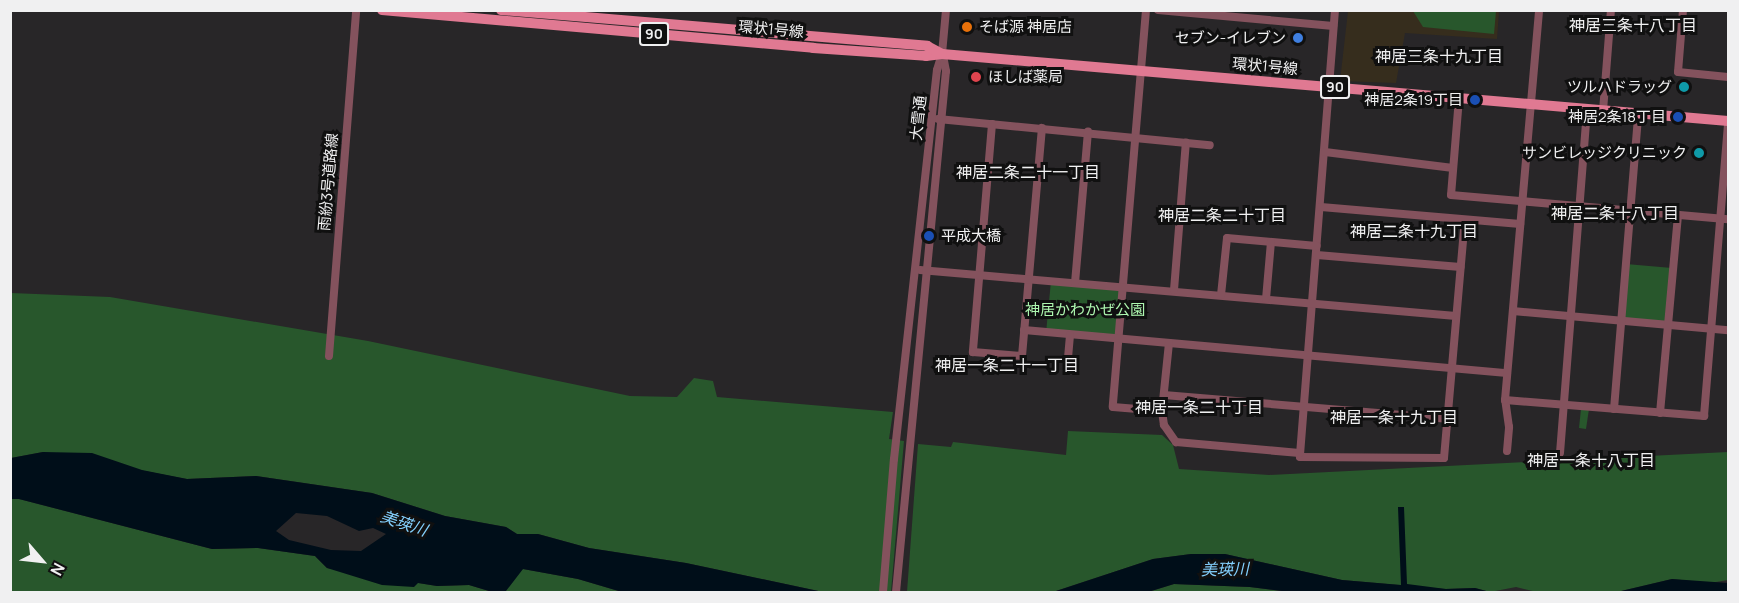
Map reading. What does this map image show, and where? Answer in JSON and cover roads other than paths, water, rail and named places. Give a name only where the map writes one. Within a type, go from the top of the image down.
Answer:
[{"type":"main road","name":"環状1号線","points":[[382,10],[813,48],[926,56],[942,54],[1728,123]]},
{"type":"main road","name":"環状1号線","points":[[501,10],[927,46],[942,54]]},
{"type":"street","name":"雨紛3号道路線","points":[[329,356],[356,10]]},
{"type":"street","name":"大雪通","points":[[896,592],[921,270],[936,119],[937,70],[942,54],[946,10]]},
{"type":"street","points":[[1146,10],[1113,407],[1162,411]]},
{"type":"street","points":[[1158,10],[1333,26]]},
{"type":"street","points":[[1335,10],[1300,457],[1444,458],[1465,219]]},
{"type":"street","points":[[1507,451],[1509,428],[1505,400],[1507,372],[1539,10]]},
{"type":"street","points":[[1604,111],[1611,10]]},
{"type":"street","points":[[1683,10],[1678,72],[1728,77]]},
{"type":"street","points":[[1459,98],[1451,195],[1725,219]]},
{"type":"street","points":[[1560,453],[1587,109]]},
{"type":"street","points":[[1614,409],[1638,114]]},
{"type":"street","points":[[936,119],[1210,144]]},
{"type":"street","points":[[1505,400],[1704,416],[1725,219],[1728,123]]},
{"type":"street","points":[[992,124],[973,352],[1022,356],[1042,128]]},
{"type":"street","points":[[1075,283],[1088,132]]},
{"type":"street","points":[[1174,290],[1186,142]]},
{"type":"street","points":[[1325,152],[1454,168]]},
{"type":"street","points":[[1321,207],[1520,224]]},
{"type":"street","points":[[1660,413],[1678,215]]},
{"type":"street","points":[[1221,295],[1227,238],[1460,267]]},
{"type":"street","points":[[1266,299],[1271,242]]},
{"type":"street","name":"大雪通","points":[[883,592],[894,459],[921,270]]},
{"type":"street","points":[[921,270],[1456,316]]},
{"type":"street","points":[[1513,311],[1728,330]]},
{"type":"street","points":[[1024,330],[1507,372]]},
{"type":"street","points":[[1068,358],[1070,335]]},
{"type":"street","points":[[1169,343],[1162,411],[1164,425],[1176,442],[1300,453]]},
{"type":"street","points":[[1164,395],[1447,419]]},
{"type":"water","name":"美瑛川","points":[[43,452],[92,453],[142,470],[187,479],[256,476],[372,493],[445,516],[506,527],[517,534],[538,534],[589,548],[686,563],[823,592],[622,592],[578,579],[523,569],[506,591],[489,591],[469,585],[437,586],[418,583],[414,587],[382,585],[327,568],[315,556],[258,548],[212,549],[19,499],[11,499],[11,458]],"holes":[[[296,513],[327,516],[359,531],[373,528],[386,534],[361,551],[331,550],[289,540],[276,531]]]},
{"type":"water","name":"美瑛川","points":[[1398,507],[1404,507],[1407,584],[1446,589],[1475,588],[1490,592],[1290,592],[1250,587],[1174,584],[1148,592],[1053,592],[1153,559],[1191,554],[1225,554],[1342,580],[1401,585]]},
{"type":"water","points":[[1672,579],[1728,583],[1728,592],[1617,592]]},
{"type":"place","name":"そば源 神居店","points":[[967,27]]},
{"type":"place","name":"セブン-イレブン","points":[[1298,38]]},
{"type":"place","name":"ほしば薬局","points":[[976,77]]},
{"type":"place","name":"ツルハドラッグ","points":[[1684,87]]},
{"type":"place","name":"神居2条19丁目","points":[[1475,100]]},
{"type":"place","name":"神居2条18丁目","points":[[1678,117]]},
{"type":"place","name":"サンビレッジクリニック","points":[[1699,153]]},
{"type":"place","name":"平成大橋","points":[[929,236]]},
{"type":"district","name":"神居三条十八丁目","points":[[1633,25]]},
{"type":"district","name":"神居三条十九丁目","points":[[1439,56]]},
{"type":"district","name":"神居二条二十一丁目","points":[[1028,172]]},
{"type":"district","name":"神居二条十八丁目","points":[[1615,213]]},
{"type":"district","name":"神居二条二十丁目","points":[[1222,215]]},
{"type":"district","name":"神居二条十九丁目","points":[[1414,231]]},
{"type":"district","name":"神居一条二十一丁目","points":[[1007,365]]},
{"type":"district","name":"神居一条二十丁目","points":[[1199,407]]},
{"type":"district","name":"神居一条十九丁目","points":[[1394,417]]},
{"type":"district","name":"神居一条十八丁目","points":[[1591,460]]},
{"type":"park label","name":"神居かわかぜ公園","points":[[1085,310]]}]
